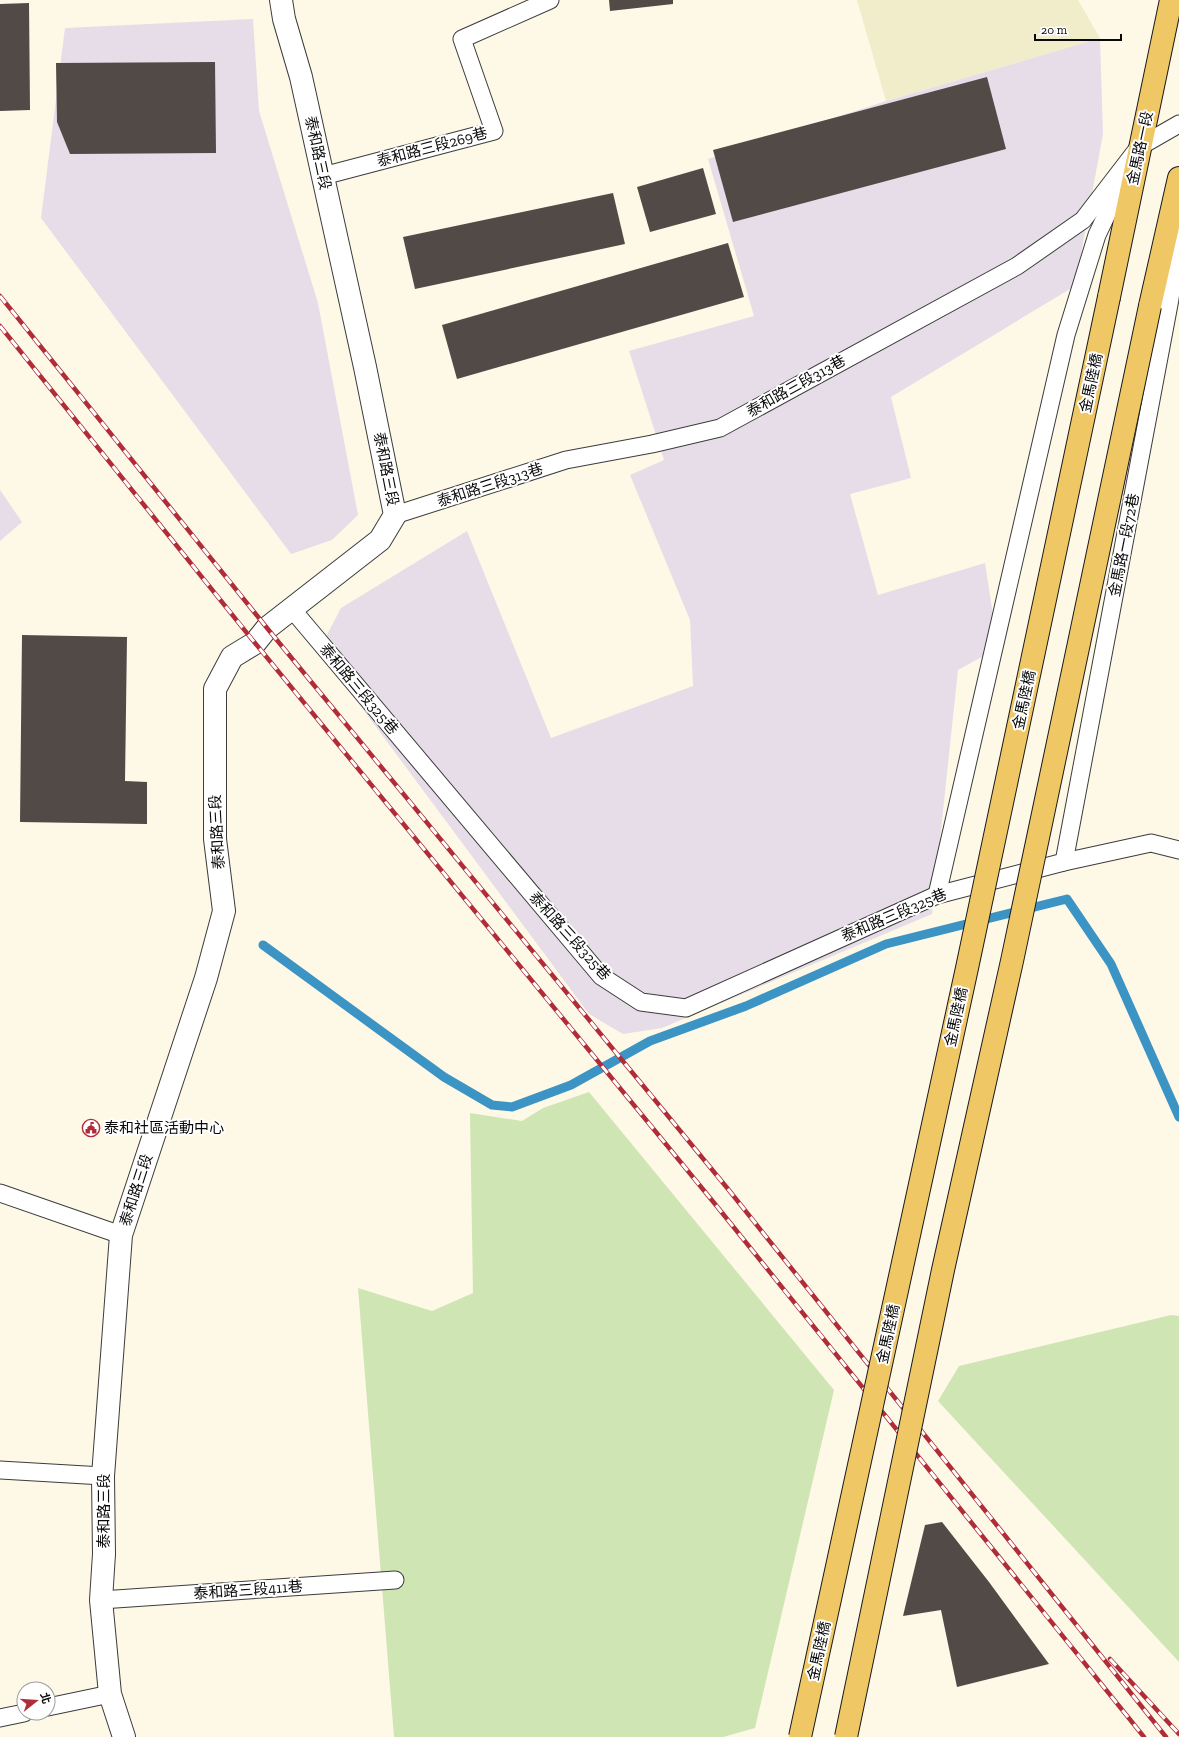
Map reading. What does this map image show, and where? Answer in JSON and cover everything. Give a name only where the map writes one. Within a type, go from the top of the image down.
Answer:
[{"type":"main road","name":"金馬路一段","points":[[1109,297],[1139,147],[1171,0]]},
{"type":"main road","points":[[846,1737],[943,1270],[1012,961],[1150,306],[1179,178]]},
{"type":"main road","name":"金馬陸橋","points":[[800,1737],[967,968],[1109,297]]},
{"type":"street","name":"泰和路三段","points":[[124,1737],[110,1694],[101,1600],[104,1554],[103,1476],[121,1235],[206,978],[224,911],[215,839],[215,689],[232,657],[255,643],[267,628],[291,608],[380,540],[395,515],[323,176],[301,77],[284,19],[281,0]]},
{"type":"lane","name":"泰和路三段269巷","points":[[323,176],[494,131],[462,39],[550,0]]},
{"type":"lane","points":[[937,894],[1066,335],[1097,235],[1139,147],[1179,124]]},
{"type":"lane","name":"泰和路三段313巷","points":[[395,515],[566,460],[652,444],[720,428],[1017,266],[1083,220],[1139,147]]},
{"type":"lane","name":"金馬路一段72巷","points":[[1064,862],[1170,299],[1179,227]]},
{"type":"lane","name":"泰和路三段325巷","points":[[291,608],[601,976],[641,1002],[686,1008],[937,894],[1064,862],[1151,844],[1179,850]]},
{"type":"lane","points":[[0,1193],[121,1235]]},
{"type":"lane","points":[[0,1470],[103,1476]]},
{"type":"lane","name":"泰和路三段411巷","points":[[101,1600],[395,1580]]},
{"type":"lane","points":[[56,1705],[110,1694]]},
{"type":"lane","points":[[0,1718],[16,1715]]},
{"type":"shaded area","points":[[857,0],[1078,0],[1100,38],[886,101]]},
{"type":"shaded area","points":[[253,19],[259,111],[318,303],[358,515],[332,540],[291,554],[41,218],[65,28]]},
{"type":"shaded area","points":[[1100,38],[1103,134],[1075,286],[891,397],[911,478],[850,494],[878,595],[985,563],[998,648],[958,670],[932,914],[662,1028],[623,1034],[589,1014],[319,650],[341,608],[467,531],[551,738],[693,686],[690,620],[630,475],[664,460],[629,351],[754,316],[708,159],[886,101]]},
{"type":"shaded area","points":[[0,490],[22,522],[0,541]]},
{"type":"green space","points":[[589,1092],[834,1390],[755,1728],[723,1737],[394,1737],[358,1288],[432,1311],[473,1293],[470,1113],[522,1121],[543,1108]]},
{"type":"green space","points":[[1171,1315],[1179,1316],[1179,1662],[938,1401],[959,1366]]},
{"type":"building","points":[[609,0],[673,0],[673,4],[610,11]]},
{"type":"building","points":[[29,3],[30,110],[0,111],[0,4]]},
{"type":"building","points":[[215,62],[216,153],[70,154],[57,122],[56,63]]},
{"type":"building","points":[[987,77],[1006,149],[733,222],[713,150]]},
{"type":"building","points":[[703,168],[716,214],[650,232],[637,187]]},
{"type":"building","points":[[613,193],[625,244],[415,289],[403,237]]},
{"type":"building","points":[[728,243],[744,297],[457,379],[442,325]]},
{"type":"building","points":[[22,635],[127,637],[125,781],[147,782],[147,824],[20,822]]},
{"type":"building","points":[[942,1522],[989,1582],[1049,1664],[957,1687],[941,1610],[903,1616],[925,1525]]},
{"type":"waterway","points":[[263,945],[444,1077],[492,1105],[512,1107],[571,1085],[650,1041],[746,1006],[886,944],[1067,899],[1111,964],[1179,1117]]},
{"type":"railway","points":[[0,296],[267,628],[728,1189],[1166,1737]]},
{"type":"railway","points":[[0,326],[255,643],[715,1204],[1144,1737]]},
{"type":"railway","points":[[1110,1659],[1179,1734]]},
{"type":"place","name":"泰和社區活動中心","points":[[91,1128]]}]
